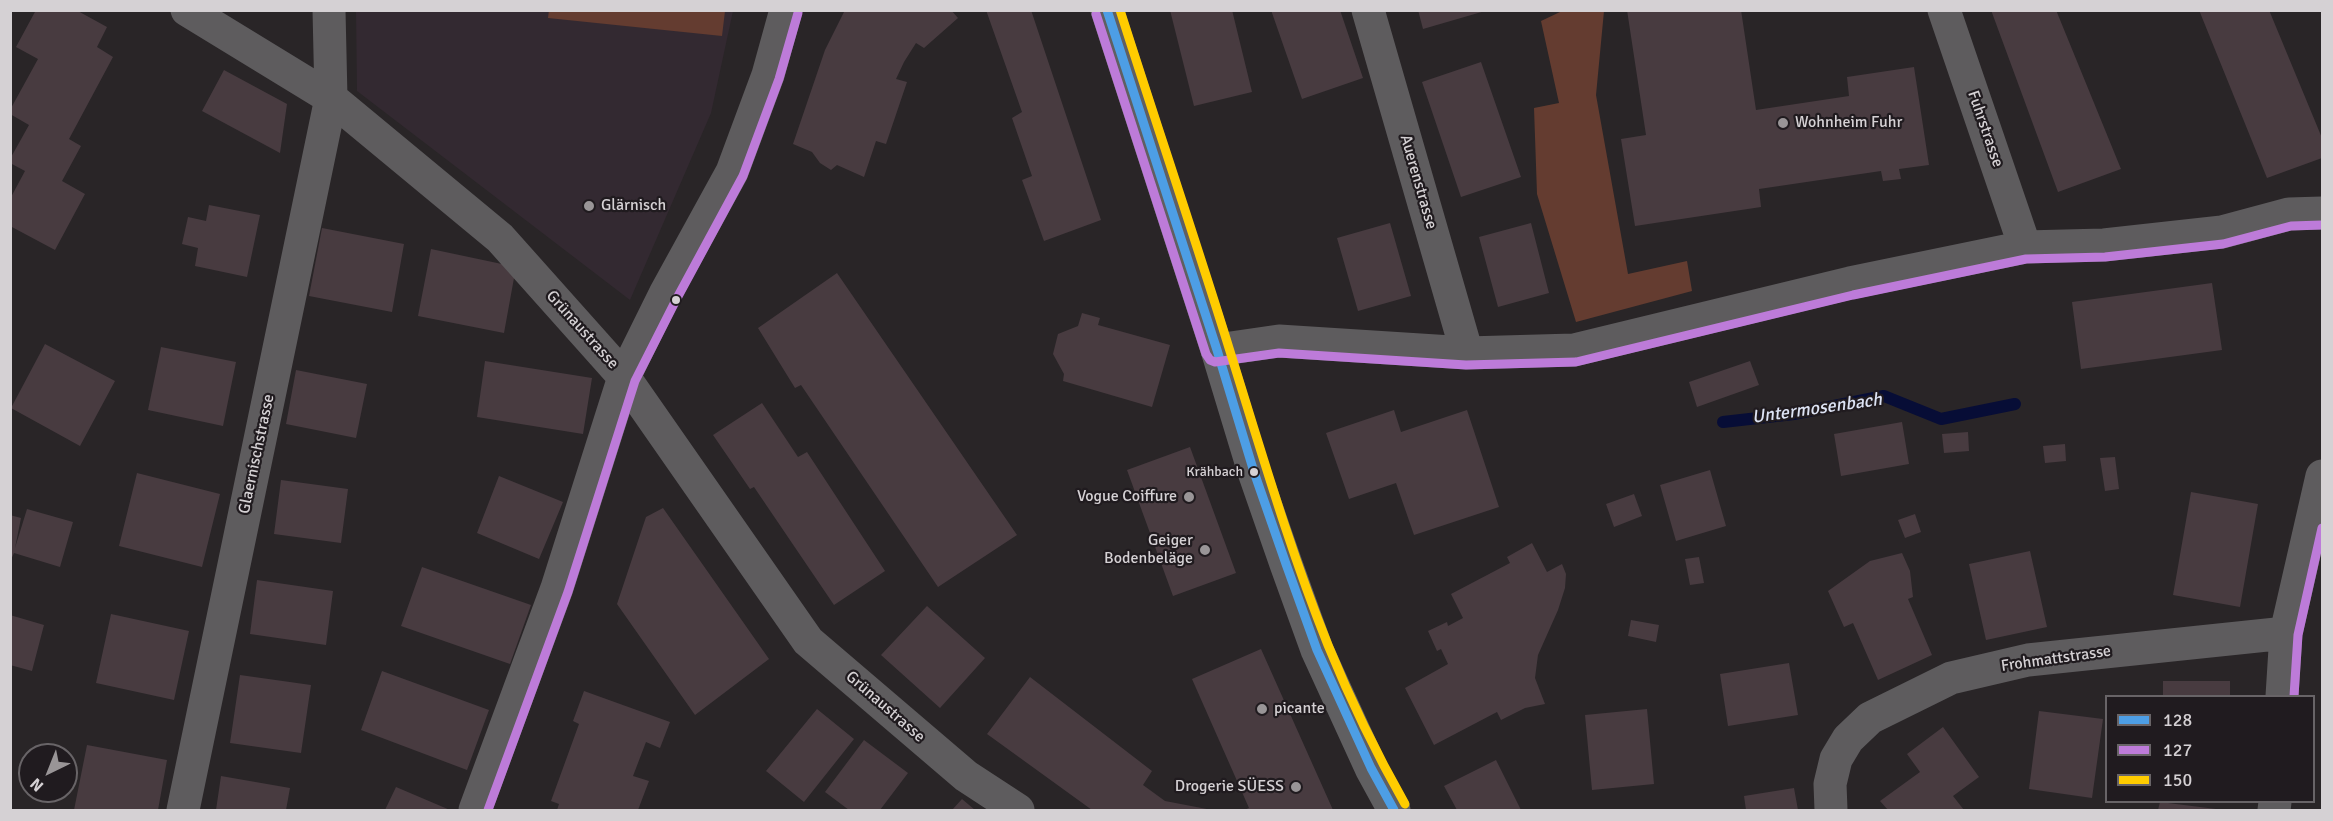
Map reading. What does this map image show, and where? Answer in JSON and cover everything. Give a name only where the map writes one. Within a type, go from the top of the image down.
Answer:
[{"type":"main road","points":[[1107,10],[1254,472],[1317,650],[1371,768],[1394,810]]},
{"type":"street","name":"Grünaustrasse","points":[[187,10],[331,99],[500,238],[624,377],[808,641],[966,776],[1018,810]]},
{"type":"street","name":"Glaernischstrasse","points":[[183,810],[331,99],[329,10]]},
{"type":"street","points":[[475,810],[557,588],[624,377],[665,294],[732,172],[768,75],[786,10]]},
{"type":"street","name":"Auerenstrasse","points":[[1368,10],[1467,353]]},
{"type":"street","name":"Fuhrstrasse","points":[[1944,10],[2025,246]]},
{"type":"street","points":[[1217,350],[1279,341],[1467,353],[1574,350],[1850,283],[2025,246],[2104,245],[2211,233],[2289,214],[2322,213]]},
{"type":"street","points":[[2282,695],[2286,633],[2322,476]]},
{"type":"street","name":"Frohmattstrasse","points":[[1831,810],[1830,784],[1836,759],[1848,740],[1870,718],[1952,678],[2028,660],[2286,633]]},
{"type":"shaded area","points":[[549,10],[725,11],[722,36],[548,18]]},
{"type":"shaded area","name":"Glärnisch","points":[[356,11],[733,11],[711,113],[630,300],[357,91]]},
{"type":"shaded area","points":[[1604,11],[1596,95],[1628,274],[1687,261],[1692,291],[1576,322],[1537,194],[1534,108],[1559,103],[1541,21],[1560,12]]},
{"type":"building","points":[[36,10],[76,10],[107,27],[97,47],[113,57],[69,139],[81,146],[62,181],[85,194],[55,250],[10,226],[10,199],[25,171],[10,163],[10,159],[29,125],[10,114],[10,110],[38,59],[16,47]]},
{"type":"building","points":[[845,10],[951,10],[958,18],[924,48],[916,43],[904,62],[896,79],[907,82],[886,144],[876,141],[864,177],[837,165],[831,170],[820,163],[812,152],[793,144],[825,50]]},
{"type":"building","points":[[986,10],[1031,10],[1101,220],[1044,241],[1022,180],[1032,176],[1012,118],[1022,112]]},
{"type":"building","points":[[1170,10],[1232,10],[1252,92],[1194,106]]},
{"type":"building","points":[[1271,10],[1340,10],[1363,78],[1302,99]]},
{"type":"building","points":[[1418,10],[1485,10],[1485,11],[1423,29]]},
{"type":"building","name":"Wohnheim Fuhr","points":[[1627,10],[1741,10],[1756,110],[1849,96],[1847,77],[1914,67],[1929,165],[1899,169],[1901,179],[1883,181],[1881,171],[1759,189],[1761,207],[1635,226],[1621,139],[1646,135]]},
{"type":"building","points":[[1991,10],[2056,10],[2121,169],[2058,192]]},
{"type":"building","points":[[2199,10],[2269,10],[2322,138],[2322,158],[2267,178]]},
{"type":"building","points":[[1481,62],[1521,177],[1461,197],[1422,82]]},
{"type":"building","points":[[224,70],[287,104],[280,153],[202,111]]},
{"type":"building","points":[[209,205],[260,215],[247,277],[195,266],[198,248],[182,244],[188,217],[206,221]]},
{"type":"building","points":[[1390,223],[1411,296],[1358,311],[1337,238]]},
{"type":"building","points":[[1531,223],[1549,293],[1498,307],[1479,237]]},
{"type":"building","points":[[322,228],[404,244],[392,312],[309,296]]},
{"type":"building","points":[[431,249],[516,267],[504,333],[418,316]]},
{"type":"building","points":[[837,273],[1017,535],[938,587],[801,385],[795,388],[758,328]]},
{"type":"building","points":[[2212,283],[2222,350],[2081,369],[2072,302]]},
{"type":"building","points":[[1082,313],[1100,318],[1098,325],[1170,345],[1152,407],[1063,381],[1064,374],[1053,354],[1058,334],[1078,326]]},
{"type":"building","points":[[45,344],[115,381],[80,446],[11,408]]},
{"type":"building","points":[[161,347],[236,362],[223,426],[148,410]]},
{"type":"building","points":[[485,361],[592,378],[583,434],[477,417]]},
{"type":"building","points":[[1750,361],[1759,385],[1697,407],[1689,382]]},
{"type":"building","points":[[296,370],[367,384],[356,438],[286,424]]},
{"type":"building","points":[[762,403],[798,457],[807,452],[885,571],[834,605],[754,487],[750,489],[713,435]]},
{"type":"building","points":[[1394,410],[1401,432],[1467,410],[1499,507],[1414,535],[1396,483],[1349,499],[1326,433]]},
{"type":"building","points":[[1902,422],[1909,464],[1841,476],[1834,434]]},
{"type":"building","points":[[1968,432],[1969,451],[1944,453],[1942,434]]},
{"type":"building","points":[[2065,444],[2066,461],[2045,463],[2043,446]]},
{"type":"building","points":[[1190,447],[1236,573],[1173,596],[1127,470]]},
{"type":"building","points":[[2115,457],[2119,489],[2105,491],[2100,458]]},
{"type":"building","points":[[1710,470],[1726,526],[1676,541],[1660,485]]},
{"type":"building","points":[[137,473],[220,494],[202,567],[119,546]]},
{"type":"building","points":[[499,476],[563,502],[539,559],[477,533]]},
{"type":"building","points":[[281,480],[348,489],[341,543],[274,534]]},
{"type":"building","points":[[2191,492],[2258,504],[2240,607],[2173,595]]},
{"type":"building","points":[[1634,494],[1642,516],[1614,527],[1606,504]]},
{"type":"building","points":[[663,508],[769,659],[695,715],[617,604],[646,517]]},
{"type":"building","points":[[27,509],[73,522],[60,567],[14,553],[10,562],[10,515],[21,518],[15,548]]},
{"type":"building","points":[[1915,514],[1921,532],[1905,538],[1898,520]]},
{"type":"building","points":[[1532,543],[1547,572],[1562,564],[1566,574],[1565,588],[1558,610],[1538,655],[1535,678],[1545,704],[1525,708],[1501,720],[1497,712],[1434,745],[1405,688],[1448,664],[1441,649],[1437,651],[1428,631],[1447,622],[1448,626],[1463,618],[1451,594],[1510,563],[1507,557]]},
{"type":"building","points":[[2030,551],[2047,627],[1986,640],[1969,564]]},
{"type":"building","points":[[1902,553],[1910,571],[1913,597],[1908,599],[1932,655],[1878,680],[1853,623],[1844,627],[1828,591],[1870,561]]},
{"type":"building","points":[[1699,557],[1704,583],[1690,585],[1685,559]]},
{"type":"building","points":[[422,567],[531,605],[510,664],[401,626]]},
{"type":"building","points":[[257,580],[333,591],[326,645],[250,634]]},
{"type":"building","points":[[927,606],[985,658],[940,708],[881,655]]},
{"type":"building","points":[[111,614],[189,631],[174,700],[96,683]]},
{"type":"building","points":[[10,615],[44,625],[32,671],[10,665]]},
{"type":"building","points":[[1631,620],[1659,625],[1656,642],[1628,636]]},
{"type":"building","points":[[1261,649],[1333,810],[1244,810],[1249,808],[1192,679]]},
{"type":"building","points":[[1789,663],[1798,715],[1728,726],[1720,674]]},
{"type":"building","points":[[382,671],[489,710],[467,770],[361,730]]},
{"type":"building","points":[[240,675],[311,685],[301,753],[230,743]]},
{"type":"building","points":[[1030,677],[1152,771],[1143,785],[1165,801],[1212,810],[1092,810],[987,734]]},
{"type":"building","points":[[2163,681],[2230,681],[2230,695],[2163,695]]},
{"type":"building","points":[[584,691],[670,722],[660,748],[646,742],[633,776],[649,781],[638,810],[557,810],[559,804],[551,801],[579,724],[573,721]]},
{"type":"building","points":[[817,709],[854,739],[804,802],[766,771]]},
{"type":"building","points":[[1647,709],[1654,784],[1592,790],[1585,715]]},
{"type":"building","points":[[2039,711],[2103,719],[2092,798],[2029,789]]},
{"type":"building","points":[[1943,727],[1979,777],[1953,796],[1964,810],[1888,810],[1880,801],[1920,772],[1907,754]]},
{"type":"building","points":[[864,740],[908,773],[880,810],[849,810],[825,792]]},
{"type":"building","points":[[87,745],[167,760],[158,810],[74,810],[75,803],[78,803],[78,790]]},
{"type":"building","points":[[1496,760],[1521,810],[1457,810],[1444,786]]},
{"type":"building","points":[[221,776],[290,788],[286,810],[216,810]]},
{"type":"building","points":[[396,787],[450,810],[385,810]]},
{"type":"building","points":[[1794,788],[1798,810],[1746,810],[1744,796]]},
{"type":"building","points":[[962,799],[975,810],[952,810]]},
{"type":"building","points":[[2160,803],[2216,809],[2216,810],[2158,810]]},
{"type":"waterway","name":"Untermosenbach","points":[[1723,422],[1794,414],[1884,396],[1941,419],[2015,404]]},
{"type":"transit line","name":"128","points":[[1107,10],[1254,472],[1286,564],[1317,650],[1371,768],[1394,810]]},
{"type":"transit line","name":"150","points":[[1120,10],[1300,572],[1345,685],[1405,804]]},
{"type":"transit line","name":"127","points":[[488,810],[568,592],[635,381],[743,176],[779,79],[798,13]]},
{"type":"transit line","name":"127","points":[[1096,14],[1206,354],[1210,360],[1215,362],[1279,353],[1466,365],[1576,362],[1853,295],[2026,259],[2105,257],[2223,244],[2291,226],[2322,225]]},
{"type":"transit line","name":"127","points":[[2294,695],[2298,635],[2322,528]]},
{"type":"place","name":"Wohnheim Fuhr","points":[[1783,123]]},
{"type":"place","name":"Glärnisch","points":[[589,206]]},
{"type":"place","name":"Krähbach","points":[[1254,472]]},
{"type":"place","name":"Vogue Coiffure","points":[[1189,497]]},
{"type":"place","name":"Geiger Bodenbeläge","points":[[1205,550]]},
{"type":"place","name":"picante","points":[[1262,709]]},
{"type":"place","name":"Drogerie SÜESS","points":[[1296,787]]}]
